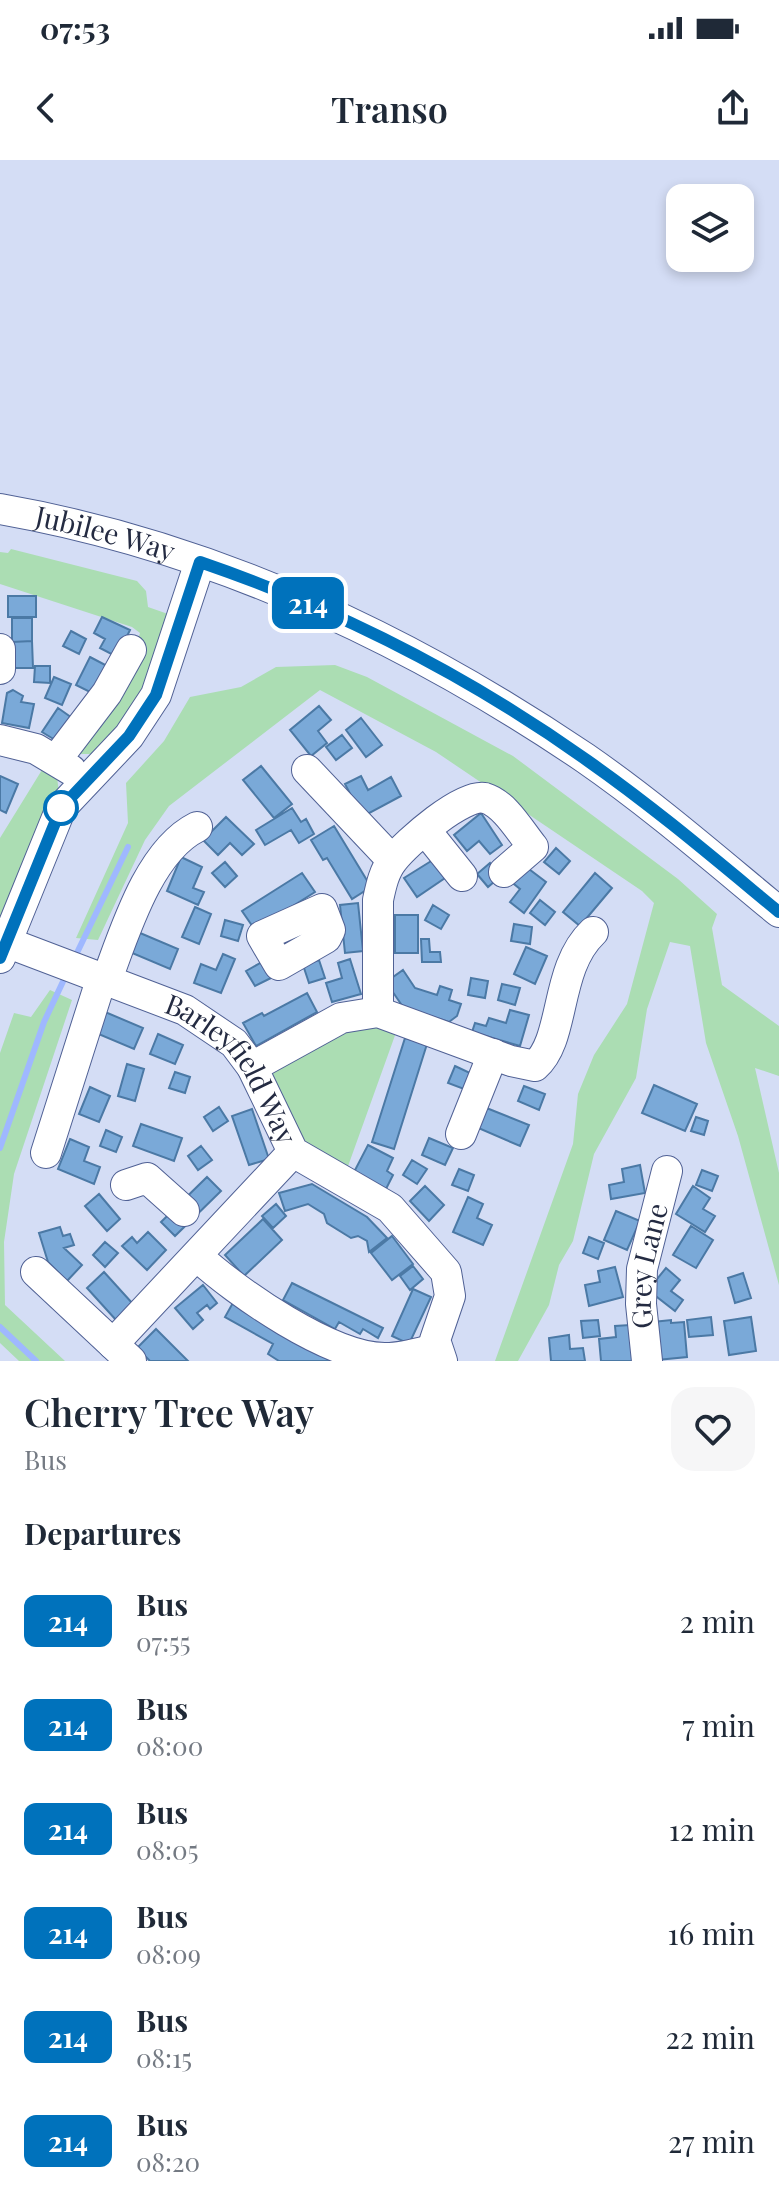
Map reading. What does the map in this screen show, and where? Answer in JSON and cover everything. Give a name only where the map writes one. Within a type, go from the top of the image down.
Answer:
[{"type":"street","name":"Jubilee Way","points":[[0,509],[98,531],[200,562],[294,597],[471,686],[587,760],[645,802],[779,912]]},
{"type":"street","points":[[3,950],[61,808],[84,780],[129,736],[156,695],[200,562]]},
{"type":"street","points":[[0,649],[0,669]]},
{"type":"street","points":[[56,760],[107,693],[131,650]]},
{"type":"street","points":[[0,740],[20,743],[56,760],[84,780]]},
{"type":"street","points":[[307,770],[392,860]]},
{"type":"street","points":[[378,1012],[377,926],[381,882],[392,860],[461,802],[476,797],[496,803],[533,847],[504,872]]},
{"type":"street","points":[[426,831],[462,876]]},
{"type":"street","points":[[46,1153],[98,976],[161,859],[193,838]]},
{"type":"street","points":[[330,930],[377,926]]},
{"type":"street","points":[[252,1067],[341,1018],[378,1012],[535,1066],[546,1057],[562,990],[577,947],[593,932]]},
{"type":"street","name":"Barleyfield Way","points":[[3,950],[55,959],[185,1010],[217,1028],[234,1043],[252,1067],[293,1152],[390,1208],[446,1272],[450,1296],[439,1355]]},
{"type":"street","points":[[461,1134],[493,1054]]},
{"type":"street","points":[[36,1272],[122,1353],[198,1232],[293,1152]]},
{"type":"street","name":"Grey Lane","points":[[647,1361],[641,1304],[642,1269],[667,1171]]},
{"type":"street","points":[[126,1185],[147,1178],[198,1232],[250,1300],[329,1342],[383,1359],[439,1355]]},
{"type":"green space","points":[[11,549],[137,581],[146,591],[148,607],[168,614],[149,682],[136,708],[96,754],[68,754],[130,666],[140,633],[132,627],[0,584],[0,552],[8,553]]},
{"type":"green space","points":[[335,665],[367,677],[513,756],[678,879],[717,914],[712,928],[722,985],[779,1026],[779,1076],[755,1068],[779,1173],[779,1285],[738,1136],[706,1043],[690,946],[670,942],[647,1009],[636,1078],[594,1154],[573,1241],[559,1265],[549,1305],[518,1361],[495,1361],[573,1144],[578,1094],[594,1055],[627,1004],[654,903],[642,891],[436,752],[320,690],[169,806],[145,840],[98,940],[76,938],[128,823],[126,783],[164,741],[190,697],[241,687],[276,667]]},
{"type":"green space","points":[[45,765],[57,777],[59,793],[0,925],[0,838]]},
{"type":"green space","points":[[50,990],[72,1000],[14,1174],[4,1242],[5,1305],[65,1361],[19,1361],[0,1343],[0,1053],[14,1013],[31,1017]]},
{"type":"green space","points":[[350,1026],[398,1027],[347,1169],[301,1146],[269,1076],[272,1064]]},
{"type":"building","points":[[8,596],[36,596],[36,617],[8,617]]},
{"type":"building","points":[[102,617],[130,630],[117,657],[100,648],[105,639],[94,633]]},
{"type":"building","points":[[12,618],[32,618],[32,641],[12,642]]},
{"type":"building","points":[[71,631],[86,639],[79,654],[63,646]]},
{"type":"building","points":[[32,641],[33,668],[12,668],[12,642]]},
{"type":"building","points":[[90,657],[111,668],[98,696],[76,685]]},
{"type":"building","points":[[35,666],[50,666],[50,683],[34,682]]},
{"type":"building","points":[[54,677],[71,684],[62,705],[45,698]]},
{"type":"building","points":[[13,690],[23,696],[21,702],[34,704],[29,728],[2,723],[7,693]]},
{"type":"building","points":[[319,706],[331,720],[318,731],[327,743],[311,756],[290,730]]},
{"type":"building","points":[[58,708],[75,720],[60,743],[42,732]]},
{"type":"building","points":[[361,718],[382,745],[366,757],[346,730]]},
{"type":"building","points":[[342,735],[352,748],[336,760],[326,747]]},
{"type":"building","points":[[261,766],[292,804],[274,818],[243,780]]},
{"type":"building","points":[[0,776],[18,784],[6,813],[0,810]]},
{"type":"building","points":[[361,776],[368,790],[391,777],[401,796],[362,817],[345,784]]},
{"type":"building","points":[[292,808],[301,822],[306,819],[314,834],[299,843],[291,830],[265,845],[256,830]]},
{"type":"building","points":[[481,813],[502,845],[490,854],[479,841],[467,851],[454,835]]},
{"type":"building","points":[[226,817],[254,844],[242,855],[230,843],[218,855],[203,840]]},
{"type":"building","points":[[334,826],[371,887],[352,899],[327,858],[323,860],[311,840]]},
{"type":"building","points":[[556,848],[570,861],[559,874],[544,862]]},
{"type":"building","points":[[181,857],[202,867],[193,888],[204,892],[198,905],[167,891]]},
{"type":"building","points":[[436,858],[448,876],[417,897],[404,878]]},
{"type":"building","points":[[225,862],[237,876],[225,887],[212,873]]},
{"type":"building","points":[[490,863],[501,876],[488,887],[477,874]]},
{"type":"building","points":[[521,863],[546,882],[524,913],[510,902],[520,889],[509,880]]},
{"type":"building","points":[[302,873],[315,892],[255,930],[242,911]]},
{"type":"building","points":[[595,873],[612,888],[580,926],[563,912]]},
{"type":"building","points":[[540,900],[555,912],[545,925],[530,913]]},
{"type":"building","points":[[358,903],[363,951],[345,953],[340,905]]},
{"type":"building","points":[[433,905],[449,915],[441,929],[425,920]]},
{"type":"building","points":[[195,907],[211,914],[199,944],[182,937]]},
{"type":"building","points":[[395,915],[418,915],[418,953],[395,953]]},
{"type":"building","points":[[225,920],[243,925],[238,941],[221,936]]},
{"type":"building","points":[[514,924],[532,927],[530,944],[511,941]]},
{"type":"building","points":[[133,930],[178,949],[170,969],[125,950]]},
{"type":"building","points":[[421,939],[429,939],[430,952],[440,952],[441,962],[422,962]]},
{"type":"building","points":[[526,947],[547,956],[535,984],[514,974]]},
{"type":"building","points":[[223,954],[235,959],[221,993],[194,983],[201,964],[216,970]]},
{"type":"building","points":[[350,959],[361,994],[332,1002],[326,983],[342,978],[338,963]]},
{"type":"building","points":[[319,960],[325,978],[309,983],[303,965]]},
{"type":"building","points":[[262,962],[271,978],[255,986],[246,971]]},
{"type":"building","points":[[403,970],[415,988],[437,995],[440,986],[452,990],[449,1000],[461,1004],[457,1016],[449,1022],[403,1007],[386,982]]},
{"type":"building","points":[[471,978],[488,981],[485,998],[468,995]]},
{"type":"building","points":[[502,984],[520,988],[515,1005],[498,1000]]},
{"type":"building","points":[[307,993],[317,1012],[256,1046],[243,1023],[262,1013],[264,1016]]},
{"type":"building","points":[[98,1009],[143,1028],[134,1049],[89,1030]]},
{"type":"building","points":[[510,1010],[529,1015],[520,1046],[472,1032],[475,1023],[486,1026],[489,1018],[506,1023]]},
{"type":"building","points":[[158,1034],[183,1045],[175,1064],[150,1054]]},
{"type":"building","points":[[405,1038],[427,1044],[394,1149],[372,1142]]},
{"type":"building","points":[[127,1064],[144,1069],[135,1101],[118,1096]]},
{"type":"building","points":[[455,1066],[470,1073],[464,1089],[448,1083]]},
{"type":"building","points":[[175,1072],[190,1077],[185,1093],[169,1088]]},
{"type":"building","points":[[654,1085],[697,1104],[685,1131],[642,1113]]},
{"type":"building","points":[[524,1086],[545,1094],[539,1110],[518,1101]]},
{"type":"building","points":[[90,1087],[110,1096],[99,1122],[79,1114]]},
{"type":"building","points":[[219,1107],[228,1121],[213,1131],[204,1117]]},
{"type":"building","points":[[484,1107],[529,1125],[520,1146],[476,1127]]},
{"type":"building","points":[[252,1109],[269,1159],[249,1165],[232,1116]]},
{"type":"building","points":[[696,1117],[708,1121],[704,1135],[691,1131]]},
{"type":"building","points":[[141,1124],[182,1138],[174,1161],[133,1146]]},
{"type":"building","points":[[106,1130],[122,1137],[116,1152],[100,1146]]},
{"type":"building","points":[[429,1138],[453,1148],[445,1165],[422,1155]]},
{"type":"building","points":[[70,1139],[89,1147],[84,1161],[100,1167],[94,1184],[58,1169]]},
{"type":"building","points":[[368,1145],[393,1158],[387,1171],[393,1175],[386,1189],[354,1172]]},
{"type":"building","points":[[201,1146],[212,1160],[198,1170],[188,1156]]},
{"type":"building","points":[[412,1160],[427,1169],[417,1184],[403,1175]]},
{"type":"building","points":[[640,1165],[645,1193],[611,1199],[609,1185],[624,1182],[622,1169]]},
{"type":"building","points":[[459,1169],[474,1175],[468,1191],[452,1185]]},
{"type":"building","points":[[702,1170],[718,1176],[712,1191],[696,1185]]},
{"type":"building","points":[[207,1177],[221,1191],[175,1236],[161,1222]]},
{"type":"building","points":[[312,1184],[367,1217],[387,1238],[369,1252],[367,1241],[358,1236],[351,1238],[327,1223],[324,1214],[308,1204],[285,1211],[279,1193]]},
{"type":"building","points":[[425,1186],[444,1205],[429,1221],[410,1201]]},
{"type":"building","points":[[693,1186],[710,1198],[703,1209],[715,1216],[705,1232],[676,1214]]},
{"type":"building","points":[[99,1194],[120,1219],[107,1231],[85,1206]]},
{"type":"building","points":[[468,1197],[483,1204],[477,1218],[492,1225],[483,1245],[453,1232]]},
{"type":"building","points":[[276,1204],[286,1216],[273,1228],[262,1216]]},
{"type":"building","points":[[616,1211],[640,1221],[627,1250],[604,1240]]},
{"type":"building","points":[[263,1219],[282,1240],[244,1276],[225,1255]]},
{"type":"building","points":[[691,1226],[713,1240],[696,1268],[673,1255]]},
{"type":"building","points":[[60,1227],[63,1236],[70,1234],[74,1245],[64,1248],[82,1265],[67,1281],[48,1262],[39,1233]]},
{"type":"building","points":[[148,1232],[166,1250],[147,1270],[122,1246],[132,1237],[137,1243]]},
{"type":"building","points":[[392,1236],[413,1264],[392,1280],[371,1253]]},
{"type":"building","points":[[589,1237],[604,1243],[598,1259],[583,1253]]},
{"type":"building","points":[[105,1242],[118,1253],[105,1267],[93,1255]]},
{"type":"building","points":[[413,1266],[423,1279],[410,1290],[400,1276]]},
{"type":"building","points":[[615,1267],[623,1297],[589,1306],[585,1285],[600,1282],[598,1271]]},
{"type":"building","points":[[666,1268],[680,1280],[671,1291],[683,1300],[675,1311],[648,1290]]},
{"type":"building","points":[[104,1272],[133,1304],[116,1320],[87,1288]]},
{"type":"building","points":[[743,1273],[751,1298],[735,1303],[728,1278]]},
{"type":"building","points":[[292,1283],[383,1328],[378,1338],[363,1329],[360,1334],[339,1322],[335,1329],[283,1300]]},
{"type":"building","points":[[203,1285],[217,1303],[210,1309],[207,1305],[197,1313],[203,1320],[193,1329],[175,1308]]},
{"type":"building","points":[[413,1289],[431,1297],[409,1344],[392,1336]]},
{"type":"building","points":[[234,1301],[259,1320],[331,1361],[279,1361],[268,1354],[273,1344],[225,1317]]},
{"type":"building","points":[[711,1317],[713,1335],[689,1337],[687,1320]]},
{"type":"building","points":[[751,1317],[756,1351],[729,1355],[724,1321]]},
{"type":"building","points":[[598,1320],[600,1336],[583,1338],[581,1321]]},
{"type":"building","points":[[671,1320],[671,1323],[684,1322],[687,1357],[657,1360],[653,1322]]},
{"type":"building","points":[[630,1325],[633,1361],[601,1361],[599,1339],[616,1337],[615,1326]]},
{"type":"building","points":[[156,1329],[188,1361],[150,1361],[137,1348]]},
{"type":"building","points":[[569,1335],[570,1349],[583,1348],[585,1361],[551,1361],[549,1338]]},
{"type":"waterway","points":[[74,959],[128,847]]},
{"type":"waterway","points":[[0,1148],[44,1022],[67,973]]},
{"type":"waterway","points":[[0,1327],[36,1361]]},
{"type":"bus line","name":"214","points":[[0,958],[61,808],[84,780],[129,736],[156,695],[185,615],[200,562],[294,597],[354,624],[471,686],[587,760],[645,802],[779,912]]}]
